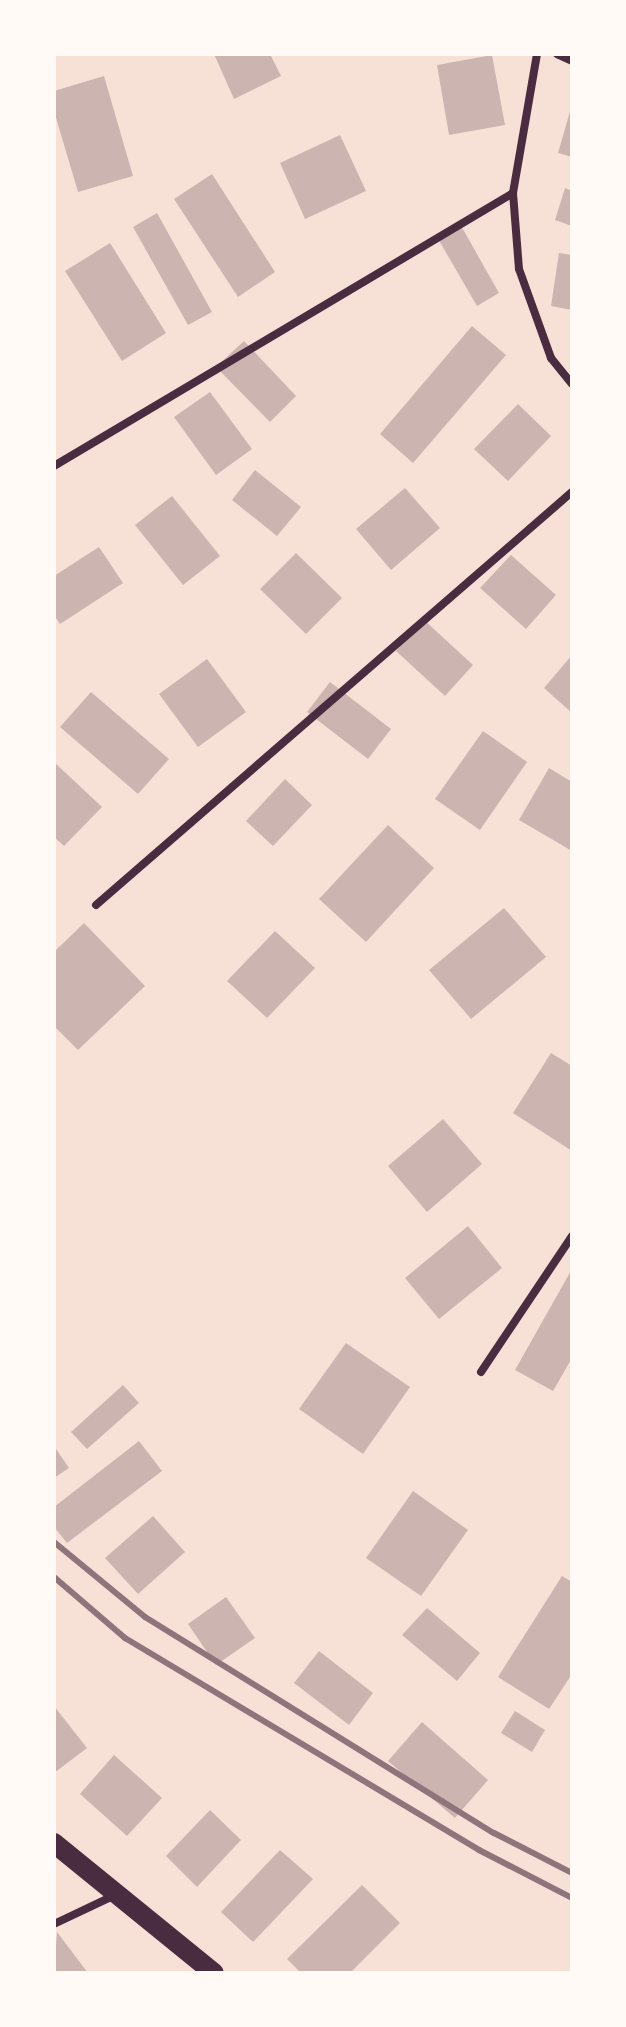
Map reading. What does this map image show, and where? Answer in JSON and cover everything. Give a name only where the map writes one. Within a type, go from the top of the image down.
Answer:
[{"type":"main road","points":[[54,1843],[214,1973]]},
{"type":"street","points":[[537,54],[513,193],[519,269],[551,358],[572,384]]},
{"type":"street","points":[[557,54],[572,61]]},
{"type":"street","points":[[54,466],[513,193]]},
{"type":"street","points":[[96,905],[572,492]]},
{"type":"street","points":[[481,1372],[572,1236]]},
{"type":"street","points":[[54,1924],[118,1894]]},
{"type":"building","points":[[214,54],[270,54],[281,76],[234,99]]},
{"type":"building","points":[[492,55],[505,125],[449,135],[437,65]]},
{"type":"building","points":[[104,76],[133,176],[78,192],[54,111],[54,91]]},
{"type":"building","points":[[572,108],[572,157],[558,153]]},
{"type":"building","points":[[340,135],[366,191],[305,219],[280,163]]},
{"type":"building","points":[[212,174],[275,272],[238,297],[174,199]]},
{"type":"building","points":[[565,188],[572,191],[572,226],[555,220]]},
{"type":"building","points":[[157,213],[212,312],[188,325],[133,227]]},
{"type":"building","points":[[460,224],[499,293],[477,306],[437,237]]},
{"type":"building","points":[[110,243],[166,333],[122,361],[65,271]]},
{"type":"building","points":[[559,253],[572,255],[572,310],[551,306]]},
{"type":"building","points":[[472,326],[506,355],[413,463],[380,434]]},
{"type":"building","points":[[244,341],[296,396],[270,422],[216,367]]},
{"type":"building","points":[[210,392],[252,449],[216,475],[174,417]]},
{"type":"building","points":[[518,404],[551,436],[508,481],[474,449]]},
{"type":"building","points":[[255,470],[301,507],[277,536],[232,500]]},
{"type":"building","points":[[405,488],[440,528],[391,570],[356,529]]},
{"type":"building","points":[[172,496],[220,556],[183,585],[135,525]]},
{"type":"building","points":[[99,547],[123,583],[60,624],[54,615],[54,576]]},
{"type":"building","points":[[296,553],[342,598],[306,634],[260,589]]},
{"type":"building","points":[[511,555],[556,595],[526,629],[480,588]]},
{"type":"building","points":[[424,620],[473,665],[445,696],[396,651]]},
{"type":"building","points":[[572,655],[572,713],[544,688]]},
{"type":"building","points":[[207,659],[246,712],[198,747],[159,694]]},
{"type":"building","points":[[330,682],[391,729],[368,759],[307,712]]},
{"type":"building","points":[[91,692],[169,759],[138,794],[60,727]]},
{"type":"building","points":[[483,731],[527,762],[480,830],[435,799]]},
{"type":"building","points":[[54,762],[102,807],[64,846],[54,837]]},
{"type":"building","points":[[549,768],[572,782],[572,851],[519,820]]},
{"type":"building","points":[[285,779],[312,805],[273,846],[246,821]]},
{"type":"building","points":[[388,825],[434,868],[366,942],[319,899]]},
{"type":"building","points":[[504,908],[546,957],[471,1019],[429,970]]},
{"type":"building","points":[[84,923],[145,986],[78,1050],[54,1026],[54,952]]},
{"type":"building","points":[[275,931],[315,968],[267,1018],[227,981]]},
{"type":"building","points":[[551,1053],[572,1066],[572,1151],[513,1113]]},
{"type":"building","points":[[443,1119],[482,1164],[427,1212],[388,1166]]},
{"type":"building","points":[[468,1226],[502,1268],[439,1319],[405,1278]]},
{"type":"building","points":[[572,1269],[572,1358],[553,1391],[515,1370]]},
{"type":"building","points":[[346,1343],[410,1387],[363,1454],[299,1409]]},
{"type":"building","points":[[123,1385],[139,1403],[87,1449],[71,1432]]},
{"type":"building","points":[[139,1441],[162,1471],[67,1543],[54,1527],[54,1507]]},
{"type":"building","points":[[54,1446],[69,1468],[54,1478]]},
{"type":"building","points":[[413,1491],[468,1530],[421,1596],[366,1558]]},
{"type":"building","points":[[153,1516],[185,1552],[138,1594],[105,1558]]},
{"type":"building","points":[[562,1576],[572,1582],[572,1674],[549,1709],[498,1677]]},
{"type":"building","points":[[226,1597],[255,1638],[216,1665],[188,1624]]},
{"type":"building","points":[[427,1608],[480,1653],[457,1681],[402,1635]]},
{"type":"building","points":[[319,1651],[373,1693],[349,1725],[294,1683]]},
{"type":"building","points":[[54,1706],[87,1748],[54,1773]]},
{"type":"building","points":[[515,1711],[545,1730],[532,1752],[501,1733]]},
{"type":"building","points":[[422,1722],[488,1780],[455,1818],[388,1761]]},
{"type":"building","points":[[114,1755],[162,1798],[127,1836],[80,1794]]},
{"type":"building","points":[[210,1810],[241,1840],[197,1887],[166,1856]]},
{"type":"building","points":[[280,1850],[313,1879],[253,1942],[221,1912]]},
{"type":"building","points":[[362,1885],[400,1923],[350,1973],[301,1973],[287,1959]]},
{"type":"building","points":[[57,1932],[88,1973],[54,1973]]},
{"type":"railway","points":[[54,1542],[145,1617],[494,1833],[572,1873]]},
{"type":"railway","points":[[54,1577],[125,1638],[479,1850],[572,1898]]}]
